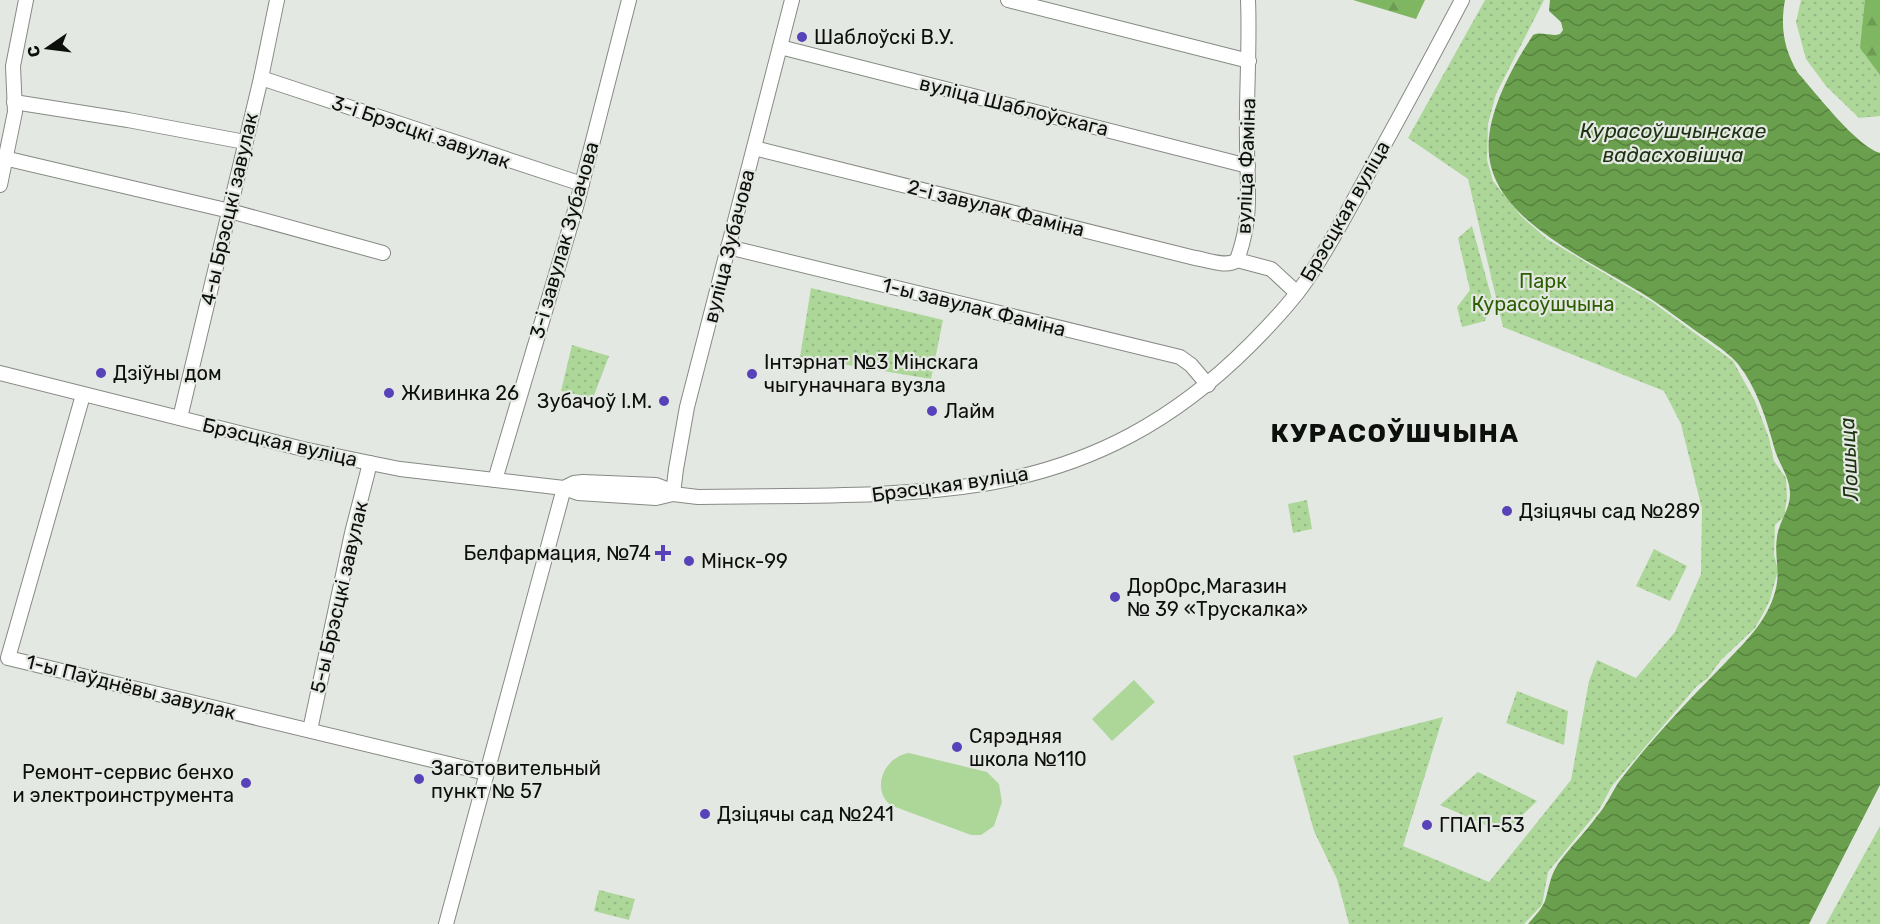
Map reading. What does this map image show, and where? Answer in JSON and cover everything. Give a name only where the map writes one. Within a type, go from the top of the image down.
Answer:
[{"type":"street","points":[[0,185],[3,158],[15,112],[13,66],[26,0]]},
{"type":"street","name":"4-ы Брэсцкі завулак","points":[[180,418],[261,78],[277,0]]},
{"type":"street","name":"3-і завулак Зубачова","points":[[495,480],[582,184],[629,0]]},
{"type":"street","name":"вуліца Зубачова","points":[[674,494],[687,407],[792,0]]},
{"type":"street","points":[[1008,0],[1249,61]]},
{"type":"street","name":"вуліца Фаміна","points":[[1248,0],[1249,210],[1246,236],[1237,260],[1270,269],[1297,293]]},
{"type":"street","name":"Брэсцкая вуліца","points":[[0,373],[370,463],[564,488],[583,482],[656,485],[674,494],[698,497],[874,495],[990,482],[1052,469],[1078,460],[1144,429],[1186,402],[1208,385],[1270,325],[1297,293],[1335,234],[1462,0]]},
{"type":"street","name":"вуліца Шаблоўскага","points":[[780,47],[1248,166]]},
{"type":"street","name":"3-і Брэсцкі завулак","points":[[261,78],[582,184]]},
{"type":"street","points":[[14,102],[245,142]]},
{"type":"street","name":"2-і завулак Фаміна","points":[[754,148],[1196,258],[1226,263],[1233,263],[1237,260]]},
{"type":"street","points":[[3,158],[230,211],[383,253]]},
{"type":"street","name":"1-ы завулак Фаміна","points":[[729,247],[1180,357],[1191,365],[1208,385]]},
{"type":"street","name":"1-ы Паўднёвы завулак","points":[[83,394],[8,658],[486,773]]},
{"type":"street","name":"5-ы Брэсцкі завулак","points":[[310,730],[352,533],[370,463]]},
{"type":"street","points":[[446,924],[564,488]]},
{"type":"green space","points":[[1353,0],[1425,0],[1416,19]]},
{"type":"green space","name":"Парк Курасоўшчына","points":[[1485,0],[1544,0],[1496,94],[1488,124],[1487,160],[1493,181],[1521,216],[1547,239],[1651,301],[1733,361],[1755,401],[1769,438],[1774,461],[1786,478],[1787,498],[1784,517],[1775,525],[1774,555],[1778,570],[1770,600],[1755,628],[1721,660],[1708,678],[1696,687],[1612,786],[1599,810],[1548,872],[1542,905],[1524,924],[1349,924],[1337,879],[1314,831],[1293,756],[1443,717],[1403,846],[1489,882],[1571,780],[1589,681],[1597,660],[1636,678],[1675,632],[1701,574],[1702,509],[1681,424],[1664,391],[1503,327],[1468,179],[1408,138]]},
{"type":"green space","points":[[1801,0],[1880,0],[1880,116],[1859,118],[1826,86],[1806,59],[1796,22]]},
{"type":"green space","points":[[1865,0],[1880,0],[1880,75],[1860,48]]},
{"type":"green space","points":[[1472,226],[1492,299],[1485,321],[1462,327],[1457,307],[1470,290],[1458,238]]},
{"type":"green space","points":[[811,288],[943,320],[931,379],[800,357]]},
{"type":"green space","points":[[572,345],[609,356],[593,398],[561,391]]},
{"type":"green space","points":[[1307,500],[1312,529],[1293,533],[1288,504]]},
{"type":"green space","points":[[1654,549],[1687,566],[1670,601],[1636,586]]},
{"type":"green space","points":[[1134,680],[1155,702],[1112,741],[1092,719]]},
{"type":"green space","points":[[1517,691],[1568,711],[1564,745],[1506,723]]},
{"type":"green space","points":[[909,753],[987,772],[999,784],[1002,802],[994,826],[981,835],[971,835],[890,805],[881,790],[883,774],[893,760]]},
{"type":"green space","points":[[1478,772],[1537,801],[1504,833],[1440,805]]},
{"type":"green space","points":[[1880,826],[1880,924],[1826,924]]},
{"type":"green space","points":[[599,890],[635,899],[629,920],[594,911]]},
{"type":"water","name":"Курасоўшчынскае вадасховішча","points":[[1550,0],[1785,0],[1784,38],[1789,56],[1798,73],[1848,130],[1880,153],[1880,785],[1809,924],[1528,924],[1545,901],[1551,878],[1558,864],[1606,804],[1618,783],[1657,735],[1762,621],[1777,585],[1777,537],[1790,494],[1788,481],[1760,404],[1751,383],[1738,364],[1655,301],[1545,234],[1507,199],[1495,178],[1489,155],[1491,124],[1509,76],[1533,35],[1557,35],[1563,30],[1561,22],[1549,11]]},
{"type":"place","name":"Шаблоўскі В.У.","points":[[802,37]]},
{"type":"place","name":"Дзіўны дом","points":[[101,373]]},
{"type":"place","name":"Інтэрнат №3 Мінскага чыгуначнага вузла","points":[[752,374]]},
{"type":"place","name":"Живинка 26","points":[[389,393]]},
{"type":"place","name":"Зубачоў І.М.","points":[[664,401]]},
{"type":"place","name":"Лайм","points":[[932,411]]},
{"type":"place","name":"Дзіцячы сад №289","points":[[1507,511]]},
{"type":"place","name":"Белфармация, №74","points":[[663,553]]},
{"type":"place","name":"Мінск-99","points":[[689,561]]},
{"type":"place","name":"ДорОрс,Магазин № 39 «Трускалка»","points":[[1115,597]]},
{"type":"place","name":"Сярэдняя школа №110","points":[[957,747]]},
{"type":"place","name":"Заготовительный пункт № 57","points":[[419,779]]},
{"type":"place","name":"Ремонт-сервис бенхо и электроинструмента","points":[[246,783]]},
{"type":"place","name":"Дзіцячы сад №241","points":[[705,814]]},
{"type":"place","name":"ГПАП-53","points":[[1427,825]]},
{"type":"district","name":"КУРАСОЎШЧЫНА","points":[[1395,433]]},
{"type":"water label","name":"Лошыца","points":[[1849,459]]}]
